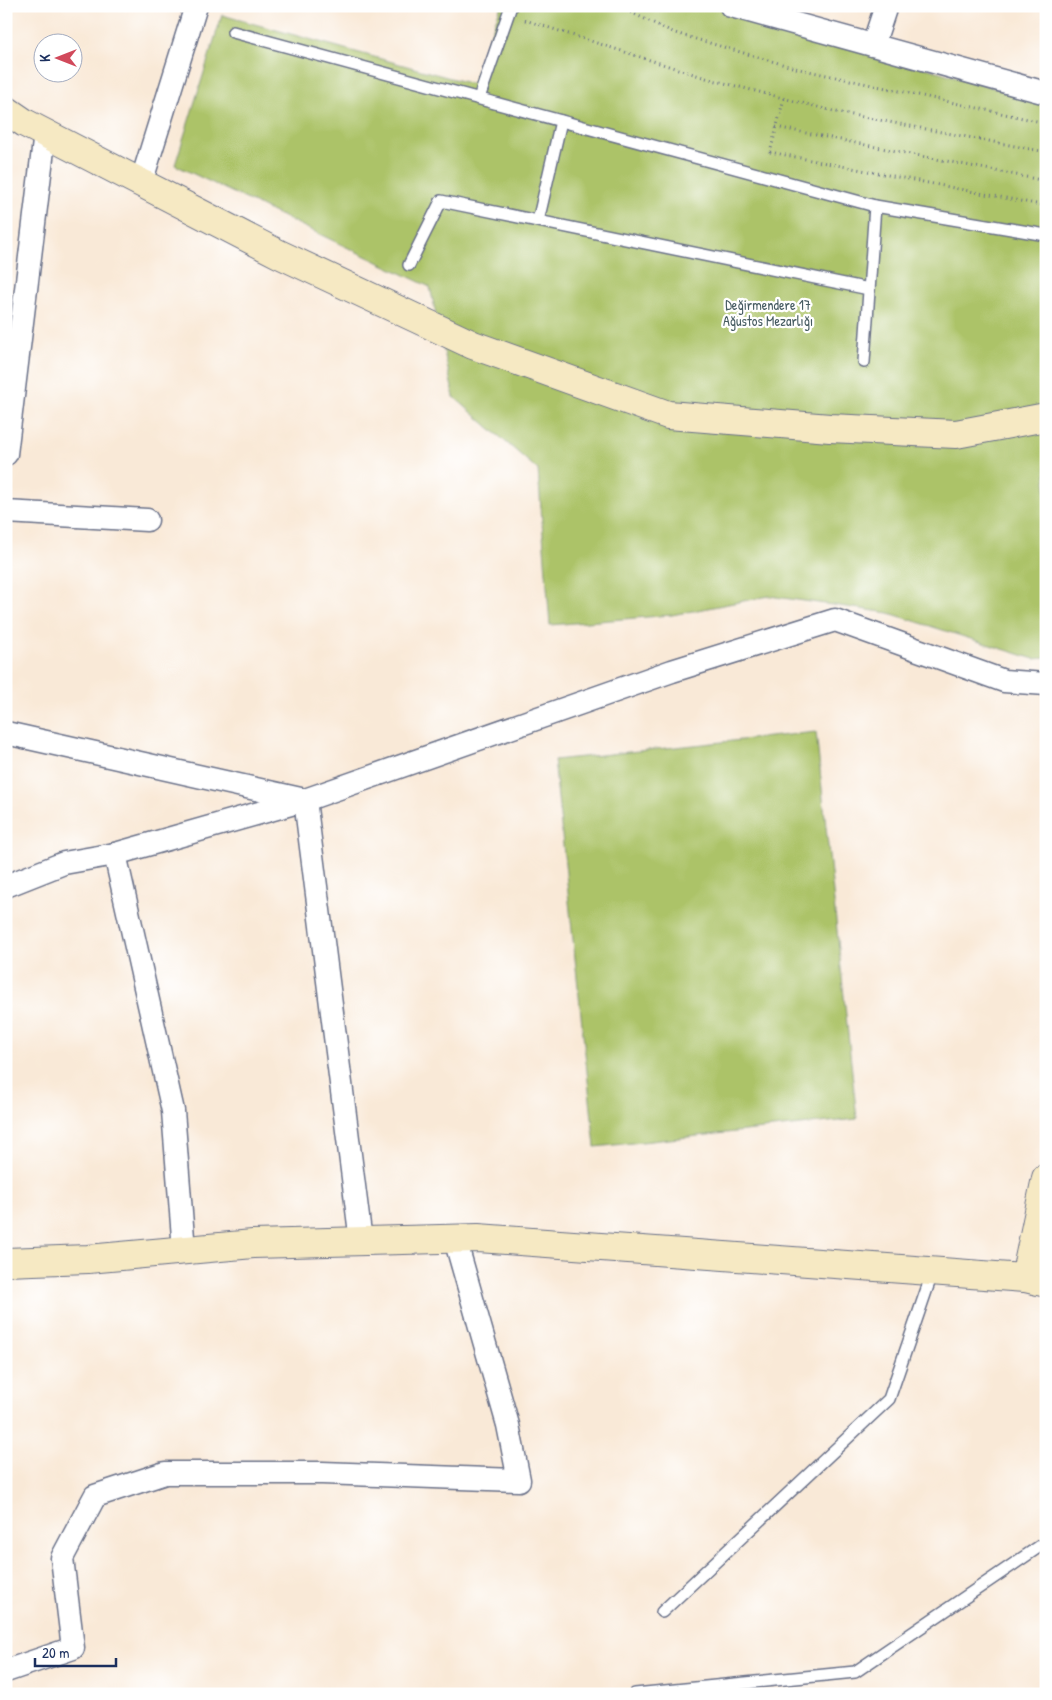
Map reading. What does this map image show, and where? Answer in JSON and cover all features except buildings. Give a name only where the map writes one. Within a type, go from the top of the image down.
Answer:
[{"type":"street","points":[[142,183],[196,6]]},
{"type":"street","points":[[731,6],[1046,93]]},
{"type":"street","points":[[873,45],[886,6]]},
{"type":"street","points":[[6,110],[25,123],[279,254],[473,345],[668,415],[830,428],[956,434],[1046,417]]},
{"type":"street","points":[[6,454],[45,133]]},
{"type":"street","points":[[6,512],[147,520]]},
{"type":"street","points":[[6,886],[64,863],[115,854],[306,800],[672,671],[835,620],[1004,681],[1046,684]]},
{"type":"street","points":[[6,733],[306,800]]},
{"type":"street","points":[[306,800],[361,1241]]},
{"type":"street","points":[[115,854],[173,1111],[184,1250]]},
{"type":"street","points":[[6,1262],[88,1259],[253,1244],[488,1239],[1035,1280],[1046,1178]]},
{"type":"street","points":[[6,1671],[73,1648],[62,1558],[95,1496],[166,1473],[322,1473],[519,1480],[508,1425],[455,1239]]},
{"type":"lane","points":[[478,98],[509,10]]},
{"type":"lane","points":[[233,32],[874,206],[1046,236]]},
{"type":"lane","points":[[538,221],[562,120]]},
{"type":"lane","points":[[409,265],[441,201],[869,290]]},
{"type":"lane","points":[[864,362],[874,206]]},
{"type":"lane","points":[[662,1612],[888,1399],[933,1271]]},
{"type":"lane","points":[[635,1694],[855,1672],[1046,1542]]},
{"type":"path","points":[[617,6],[675,33],[799,69],[1046,123]]},
{"type":"path","points":[[509,10],[709,78],[784,98],[837,112],[1046,152]]},
{"type":"path","points":[[764,176],[784,98]]},
{"type":"path","points":[[776,127],[1046,181]]},
{"type":"path","points":[[770,152],[1046,206]]},
{"type":"green space","name":"Değirmendere 17 Ağustos Mezarlığı","points":[[501,6],[714,6],[1046,103],[1046,658],[1034,659],[889,613],[769,596],[672,615],[550,625],[538,470],[454,397],[430,287],[175,165],[222,15],[472,84]]},
{"type":"green space","points":[[816,732],[857,1119],[595,1147],[554,760]]}]
